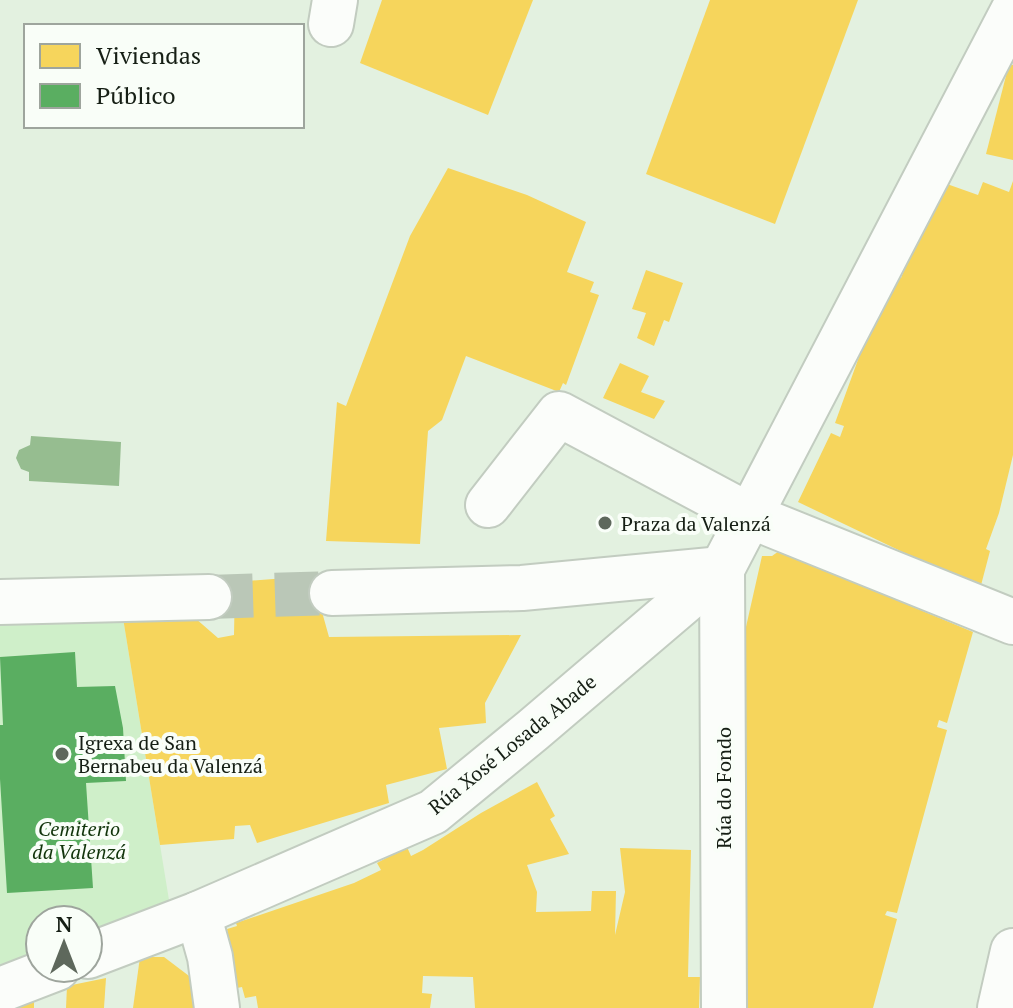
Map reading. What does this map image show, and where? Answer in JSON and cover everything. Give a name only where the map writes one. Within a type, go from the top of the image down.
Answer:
[{"type":"street","name":"Rúa Xosé Losada Abade","points":[[104,950],[198,914],[433,812],[722,569],[1013,11]]},
{"type":"street","points":[[488,505],[559,414],[748,515],[1013,622]]},
{"type":"street","points":[[332,593],[522,588],[722,569]]},
{"type":"street","name":"Rúa do Fondo","points":[[722,569],[724,1008]]},
{"type":"street","points":[[0,602],[209,597]]},
{"type":"street","points":[[198,914],[210,957],[217,1008]]},
{"type":"street","points":[[1000,1008],[1013,951]]},
{"type":"street","points":[[0,990],[24,981]]},
{"type":"green space","name":"Cemiterio da Valenzá","points":[[123,618],[169,900],[104,927],[104,904],[24,904],[24,961],[0,964],[0,624]]},
{"type":"shaded area","points":[[31,436],[121,442],[119,486],[29,481],[29,472],[21,469],[16,458],[19,450],[30,445]]},
{"type":"building: Viviendas","points":[[382,0],[533,0],[488,115],[360,63]]},
{"type":"building: Viviendas","points":[[710,0],[858,0],[775,224],[646,174]]},
{"type":"building: Viviendas","points":[[1009,64],[1013,65],[1013,160],[986,154]]},
{"type":"building: Viviendas","points":[[448,168],[527,195],[586,222],[567,272],[594,282],[590,292],[599,295],[566,385],[563,383],[559,392],[466,356],[442,420],[428,431],[420,544],[326,541],[337,402],[346,406],[410,236]]},
{"type":"building: Viviendas","points":[[1013,181],[1013,455],[999,513],[986,549],[990,551],[980,589],[798,502],[831,433],[840,437],[844,426],[835,423],[859,357],[850,353],[882,269],[901,278],[934,193],[943,196],[947,184],[978,195],[983,182],[1009,192]]},
{"type":"building: Viviendas","points":[[646,270],[683,283],[669,322],[664,320],[654,346],[637,338],[646,313],[632,309]]},
{"type":"building: Viviendas","points":[[620,363],[649,376],[641,392],[665,401],[654,419],[603,398]]},
{"type":"building: Viviendas","points":[[779,551],[973,632],[947,723],[939,720],[937,727],[947,730],[897,913],[887,911],[885,915],[897,919],[873,1008],[735,1008],[734,680],[762,556],[772,556]]},
{"type":"building: Viviendas","points":[[312,576],[329,637],[521,635],[485,703],[486,723],[439,728],[447,769],[386,785],[389,803],[257,843],[250,825],[235,826],[234,839],[160,845],[123,618],[195,618],[218,638],[234,635],[235,582]]},
{"type":"building: Viviendas","points":[[537,782],[555,816],[550,819],[569,854],[527,865],[537,892],[536,912],[591,911],[592,891],[616,891],[615,935],[625,892],[620,848],[691,850],[688,977],[700,977],[699,1008],[475,1008],[473,977],[423,976],[422,993],[432,994],[430,1008],[258,1008],[256,996],[245,998],[242,987],[237,988],[227,929],[237,926],[236,923],[354,883],[381,870],[377,863],[407,847],[411,856]]},
{"type":"building: Viviendas","points":[[140,957],[164,957],[197,982],[207,1008],[133,1008]]},
{"type":"building: Viviendas","points":[[106,978],[104,1008],[66,1008],[67,986],[104,984]]},
{"type":"building: Viviendas","points":[[34,1000],[34,1008],[17,1008]]},
{"type":"building: Público","name":"Igrexa de San Bernabeu da Valenzá","points":[[75,652],[77,687],[115,686],[123,728],[126,781],[86,783],[93,888],[7,893],[0,779],[0,725],[3,725],[0,657]]},
{"type":"tunnel","points":[[209,597],[332,593]]},
{"type":"place","name":"Praza da Valenzá","points":[[605,523]]},
{"type":"place","name":"Igrexa de San Bernabeu da Valenzá","points":[[62,754]]}]
